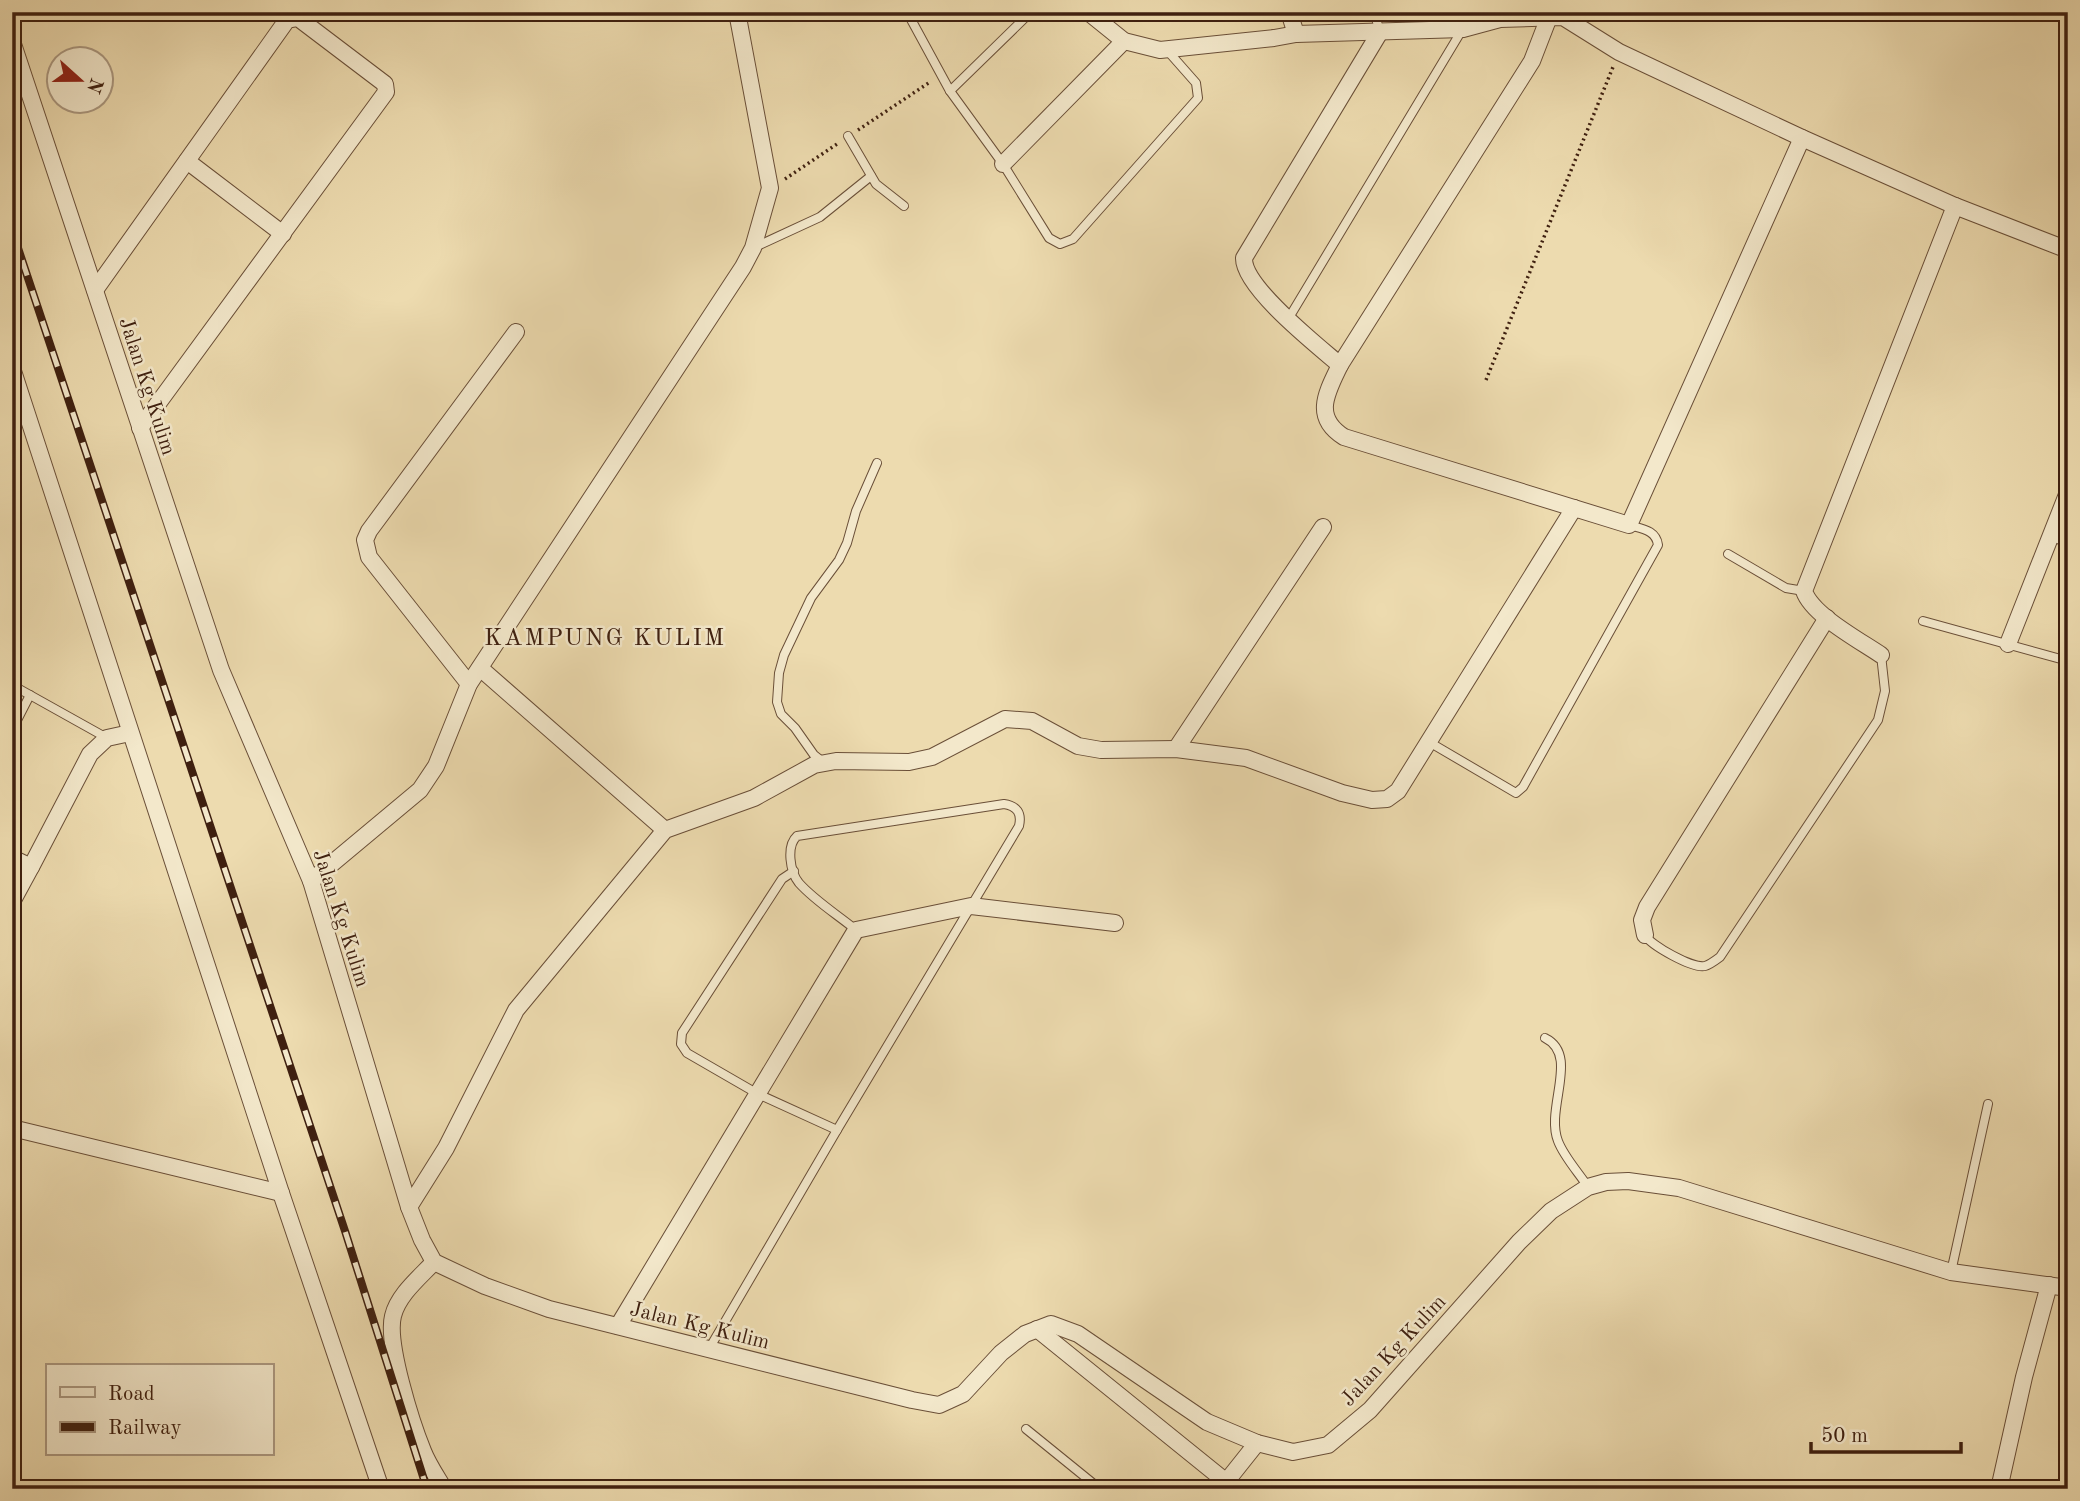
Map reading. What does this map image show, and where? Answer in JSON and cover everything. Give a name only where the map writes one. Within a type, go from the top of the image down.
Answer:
[{"type":"street","points":[[311,881],[420,790],[436,766],[469,684],[743,267],[753,247],[770,188],[737,12]]},
{"type":"street","points":[[1088,12],[1124,41],[1166,49],[1296,34],[1463,29],[1500,19],[1559,15],[1619,52],[1802,138],[1955,206],[2068,250]]},
{"type":"street","points":[[1289,12],[1296,34]]},
{"type":"street","points":[[1559,15],[1340,365],[1329,387],[1324,407],[1326,420],[1332,430],[1344,437],[1629,525],[1802,138]]},
{"type":"street","points":[[95,290],[287,20],[298,18],[385,84],[386,92],[140,428]]},
{"type":"street","points":[[1340,365],[1287,321],[1249,275],[1244,258],[1380,32]]},
{"type":"street","name":"Jalan Kg Kulim","points":[[12,41],[220,670],[311,881],[409,1207],[434,1262],[485,1286],[549,1309],[939,1405],[963,1394],[1001,1353],[1025,1334],[1051,1324],[1078,1335],[1207,1422],[1257,1443],[1293,1452],[1328,1445],[1370,1410],[1519,1242],[1551,1211],[1588,1187],[1606,1182],[1628,1181],[1679,1188],[1951,1272],[2068,1288]]},
{"type":"street","points":[[1003,164],[1124,41]]},
{"type":"street","points":[[187,161],[283,234]]},
{"type":"street","points":[[1881,655],[1827,618],[1807,600],[1804,591],[1955,206]]},
{"type":"street","points":[[469,684],[369,557],[365,540],[516,332]]},
{"type":"street","points":[[12,368],[281,1193],[381,1489]]},
{"type":"street","points":[[2008,644],[2068,492]]},
{"type":"street","points":[[409,1207],[446,1148],[516,1010],[665,830],[754,798],[814,765],[836,761],[909,762],[932,757],[1005,719],[1032,721],[1078,746],[1101,750],[1176,749],[1246,758],[1342,793],[1372,800],[1387,799],[1398,791],[1574,508]]},
{"type":"street","points":[[1176,749],[1323,527]]},
{"type":"street","points":[[1645,935],[1642,920],[1647,907],[1827,618]]},
{"type":"street","points":[[480,668],[665,830]]},
{"type":"street","points":[[12,902],[90,754],[107,738],[130,733]]},
{"type":"street","points":[[12,858],[31,867]]},
{"type":"street","points":[[618,1326],[856,930],[971,906],[1115,923]]},
{"type":"street","points":[[12,1129],[281,1193]]},
{"type":"street","points":[[434,1262],[398,1301],[392,1318],[391,1340],[415,1429],[424,1454],[444,1489]]},
{"type":"street","points":[[1999,1489],[2024,1377],[2049,1285]]},
{"type":"street","points":[[1037,1329],[1227,1486],[1257,1443]]},
{"type":"lane","points":[[907,12],[950,91],[1003,164],[1054,242],[1067,243],[1198,99],[1196,83],[1166,49]]},
{"type":"lane","points":[[950,91],[1031,12]]},
{"type":"lane","points":[[1374,12],[1380,32]]},
{"type":"lane","points":[[1287,321],[1463,29]]},
{"type":"lane","points":[[848,136],[876,184],[904,205]]},
{"type":"lane","points":[[753,247],[820,217],[871,176]]},
{"type":"lane","points":[[825,763],[814,755],[795,728],[780,714],[777,702],[779,673],[784,655],[811,598],[843,551],[856,511],[877,463]]},
{"type":"lane","points":[[1429,742],[1516,793],[1523,788],[1658,545],[1657,538],[1650,531],[1629,525]]},
{"type":"lane","points":[[2050,536],[2068,543]]},
{"type":"lane","points":[[1728,554],[1786,587],[1804,591]]},
{"type":"lane","points":[[1923,621],[2068,661]]},
{"type":"lane","points":[[1645,935],[1654,945],[1696,965],[1705,966],[1720,957],[1878,720],[1885,691],[1881,655]]},
{"type":"lane","points":[[12,685],[107,738]]},
{"type":"lane","points":[[12,730],[30,695]]},
{"type":"lane","points":[[709,1349],[1019,826],[1021,818],[1018,810],[1012,805],[1004,804],[802,835],[792,840],[790,846],[798,883],[856,930]]},
{"type":"lane","points":[[794,871],[782,879],[680,1038],[687,1053],[758,1094],[837,1130]]},
{"type":"lane","points":[[1545,1038],[1555,1042],[1562,1061],[1554,1123],[1558,1141],[1588,1187]]},
{"type":"lane","points":[[1951,1272],[1988,1104]]},
{"type":"lane","points":[[1026,1429],[1100,1489]]},
{"type":"path","points":[[1486,380],[1619,52]]},
{"type":"railway","points":[[12,230],[345,1231],[427,1489]]},
{"type":"district","name":"KAMPUNG KULIM","points":[[605,637]]}]
